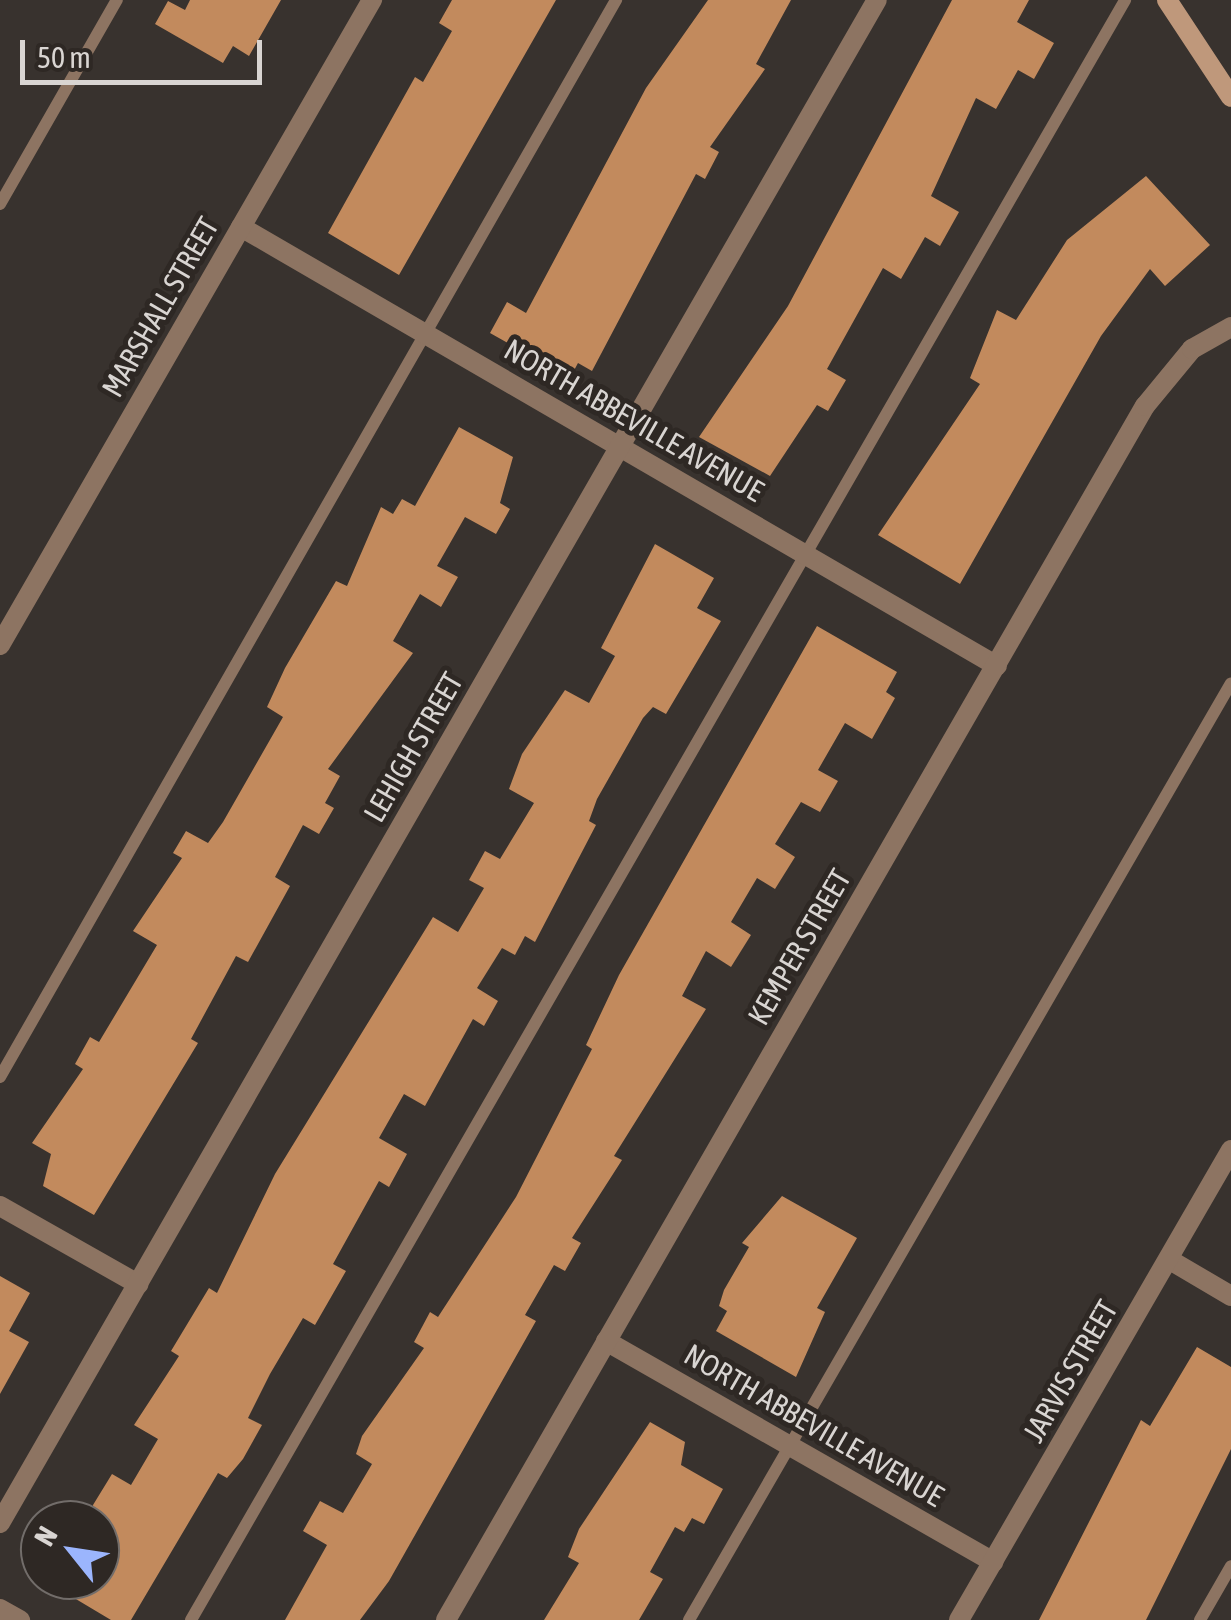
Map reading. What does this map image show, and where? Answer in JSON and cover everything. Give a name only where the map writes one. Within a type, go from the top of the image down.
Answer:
[{"type":"main road","points":[[1167,0],[1231,97]]},
{"type":"street","name":"MARSHALL STREET","points":[[0,645],[372,0]]},
{"type":"street","name":"LEHIGH STREET","points":[[0,1523],[877,0]]},
{"type":"street","name":"NORTH ABBEVILLE AVENUE","points":[[241,227],[997,666]]},
{"type":"street","name":"KEMPER STREET","points":[[446,1620],[1160,382],[1231,327]]},
{"type":"street","name":"JARVIS STREET","points":[[958,1620],[1231,1150]]},
{"type":"street","points":[[0,1206],[138,1284]]},
{"type":"street","points":[[1170,1260],[1231,1296]]},
{"type":"street","name":"NORTH ABBEVILLE AVENUE","points":[[606,1341],[993,1562]]},
{"type":"street","points":[[0,1609],[20,1620]]},
{"type":"lane","points":[[0,204],[118,0]]},
{"type":"lane","points":[[0,1076],[616,0]]},
{"type":"lane","points":[[191,1620],[1126,0]]},
{"type":"lane","points":[[689,1620],[1231,683]]},
{"type":"lane","points":[[1200,1620],[1231,1566]]},
{"type":"building","points":[[190,0],[281,0],[249,56],[233,46],[223,63],[155,24],[168,1],[185,10]]},
{"type":"building","points":[[452,0],[556,0],[399,275],[328,233],[415,77],[423,82],[452,31],[439,23]]},
{"type":"building","points":[[708,0],[791,0],[756,64],[765,69],[710,147],[719,152],[705,179],[696,174],[592,371],[578,363],[570,378],[490,333],[507,302],[526,313],[646,88]]},
{"type":"building","points":[[952,0],[1029,0],[1017,22],[1054,43],[1034,79],[1018,70],[996,109],[976,98],[931,196],[959,212],[940,246],[925,237],[901,279],[883,268],[827,369],[846,380],[828,411],[817,405],[770,476],[699,437],[788,306]]},
{"type":"building","points":[[1146,176],[1210,245],[1165,286],[1150,269],[1101,336],[960,584],[878,535],[980,384],[970,378],[997,310],[1016,320],[1067,240]]},
{"type":"building","points":[[459,427],[513,457],[500,503],[510,509],[496,534],[465,517],[437,566],[458,577],[441,607],[420,594],[393,641],[413,653],[328,769],[340,776],[325,803],[334,808],[319,834],[303,825],[275,877],[290,886],[248,962],[236,956],[191,1039],[198,1043],[94,1215],[43,1186],[51,1154],[32,1143],[83,1069],[75,1064],[90,1037],[99,1042],[157,945],[133,931],[182,858],[173,853],[186,831],[208,843],[223,822],[283,717],[267,707],[336,581],[347,586],[381,507],[393,514],[402,499],[415,506]]},
{"type":"building","points":[[655,544],[714,578],[697,608],[721,621],[666,714],[653,707],[643,718],[597,799],[589,821],[596,825],[535,942],[525,936],[515,955],[502,948],[477,988],[498,1001],[484,1026],[473,1019],[425,1106],[404,1094],[379,1138],[407,1154],[389,1187],[379,1181],[333,1264],[346,1271],[315,1325],[303,1318],[270,1374],[248,1418],[262,1425],[243,1459],[227,1478],[218,1473],[131,1620],[111,1620],[78,1600],[120,1600],[120,1500],[96,1500],[112,1474],[131,1485],[158,1439],[134,1425],[179,1356],[171,1351],[209,1288],[217,1293],[275,1174],[433,917],[458,932],[484,888],[469,880],[485,851],[500,859],[534,803],[509,789],[522,754],[565,690],[589,703],[615,656],[601,648]]},
{"type":"building","points":[[817,626],[897,672],[886,692],[895,698],[872,739],[845,723],[818,770],[838,781],[820,812],[801,802],[775,844],[795,857],[775,889],[757,878],[731,922],[751,935],[731,967],[706,951],[682,996],[706,1009],[614,1156],[622,1160],[572,1238],[581,1243],[565,1271],[554,1265],[525,1315],[536,1321],[389,1581],[360,1620],[285,1620],[327,1545],[303,1531],[320,1501],[343,1513],[372,1464],[356,1454],[362,1436],[424,1348],[414,1342],[430,1312],[438,1317],[516,1197],[592,1049],[586,1045],[619,975]]},
{"type":"building","points":[[782,1196],[857,1238],[817,1308],[825,1312],[796,1377],[716,1331],[727,1311],[719,1306],[724,1290],[749,1247],[742,1243]]},
{"type":"building","points":[[0,1276],[30,1293],[9,1331],[29,1342],[0,1394]]},
{"type":"building","points":[[1197,1347],[1231,1367],[1231,1449],[1146,1620],[1039,1620],[1141,1420],[1150,1426]]},
{"type":"building","points":[[650,1422],[685,1442],[681,1465],[723,1489],[704,1524],[692,1518],[684,1532],[675,1527],[650,1572],[663,1579],[639,1620],[544,1620],[579,1563],[568,1557],[579,1529]]}]
